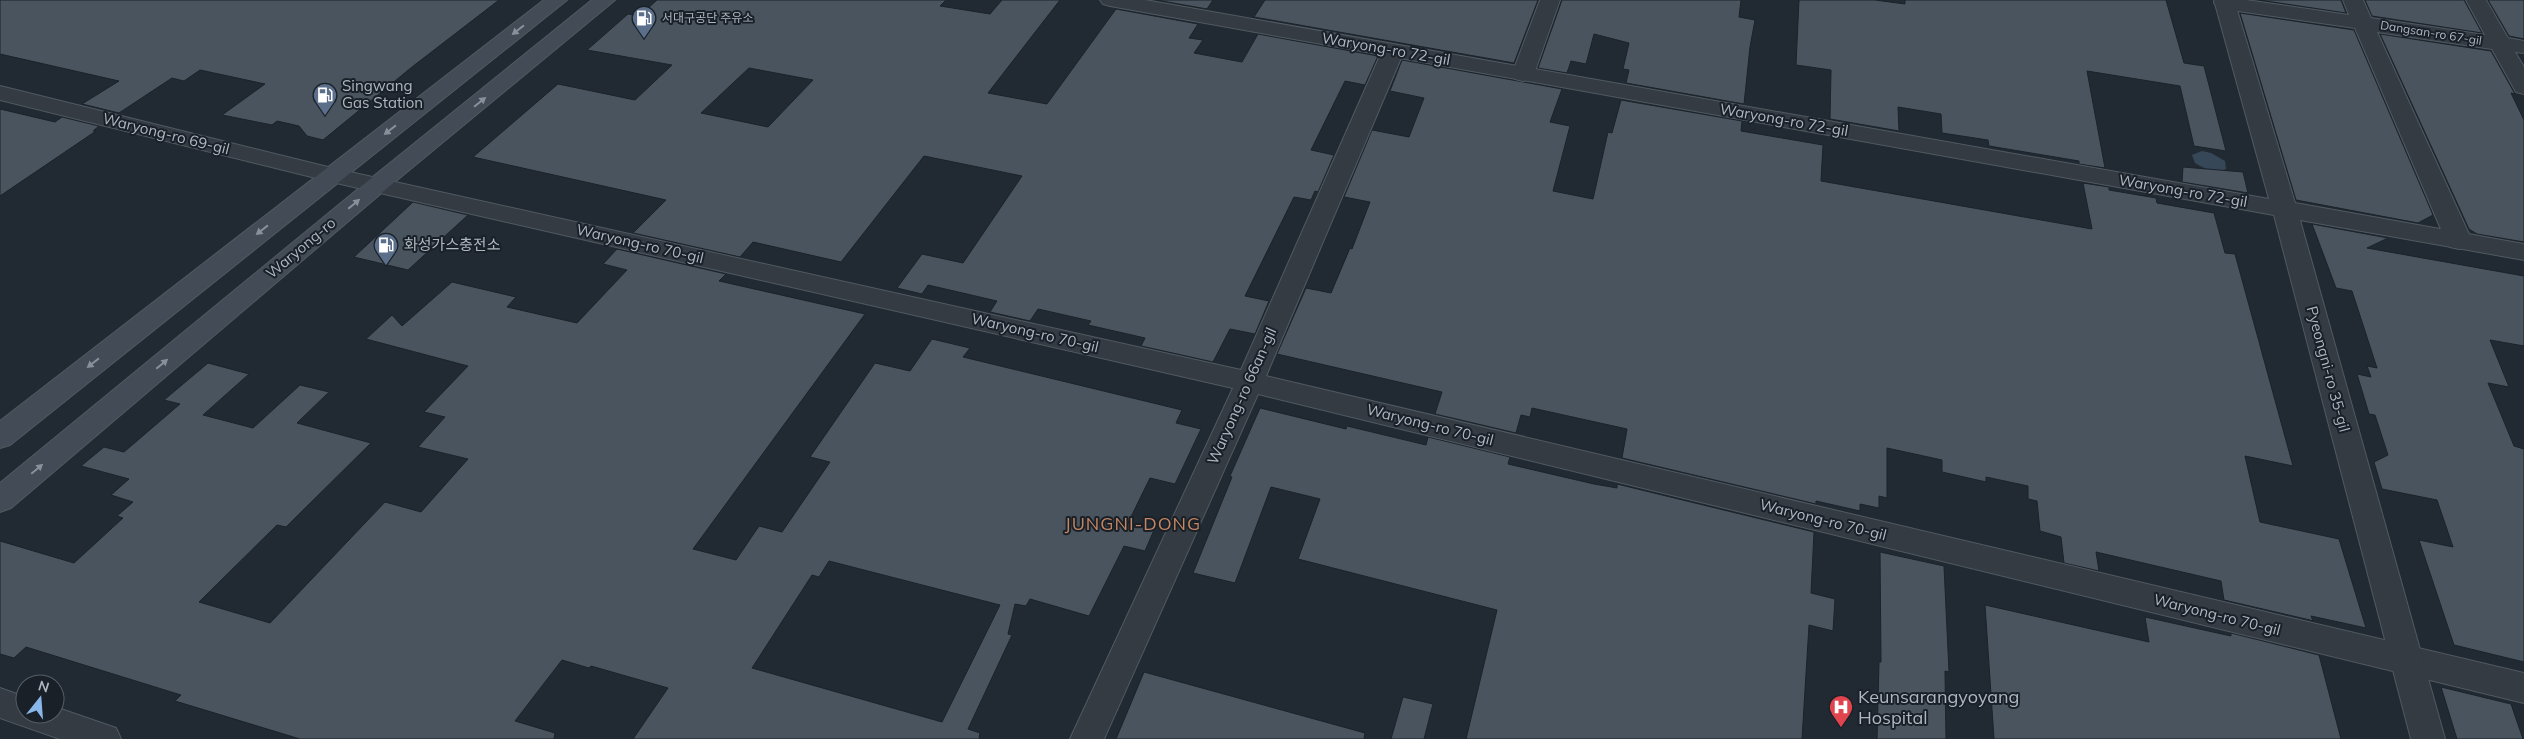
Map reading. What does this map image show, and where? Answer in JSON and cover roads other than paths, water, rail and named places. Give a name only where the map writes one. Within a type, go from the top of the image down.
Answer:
[{"type":"main road","points":[[0,437],[556,0]]},
{"type":"main road","name":"Waryong-ro","points":[[0,500],[377,185],[605,0]]},
{"type":"street","name":"Waryong-ro 72-gil","points":[[1110,0],[2459,242],[2524,252]]},
{"type":"street","points":[[1523,74],[1550,0]]},
{"type":"street","name":"Dangsan-ro 67-gil","points":[[2353,0],[2362,22]]},
{"type":"street","name":"Dangsan-ro 67-gil","points":[[2476,0],[2500,43]]},
{"type":"street","name":"Dangsan-ro 67-gil","points":[[2224,1],[2524,47]]},
{"type":"street","name":"Pyeongni-ro 35-gil","points":[[2224,1],[2284,210],[2428,739]]},
{"type":"street","points":[[2362,22],[2459,242]]},
{"type":"street","points":[[2500,43],[2524,86]]},
{"type":"street","name":"Waryong-ro 66an-gil","points":[[1086,739],[1250,382],[1393,50]]},
{"type":"street","name":"Waryong-ro 69-gil","points":[[0,94],[332,175]]},
{"type":"street","name":"Waryong-ro 70-gil","points":[[332,175],[1250,382],[2524,688]]},
{"type":"street","points":[[0,703],[15,708]]},
{"type":"street","points":[[61,724],[104,739]]},
{"type":"water","points":[[2202,151],[2211,153],[2225,161],[2226,169],[2210,170],[2195,163],[2192,155]]},
{"type":"place","name":"서대구공단 주유소","points":[[644,39]]},
{"type":"place","name":"Singwang Gas Station","points":[[325,116]]},
{"type":"place","name":"화성가스충전소","points":[[386,266]]},
{"type":"place","name":"Keunsarangyoyang Hospital","points":[[1841,728]]},
{"type":"district","name":"JUNGNI-DONG","points":[[1133,524]]}]
